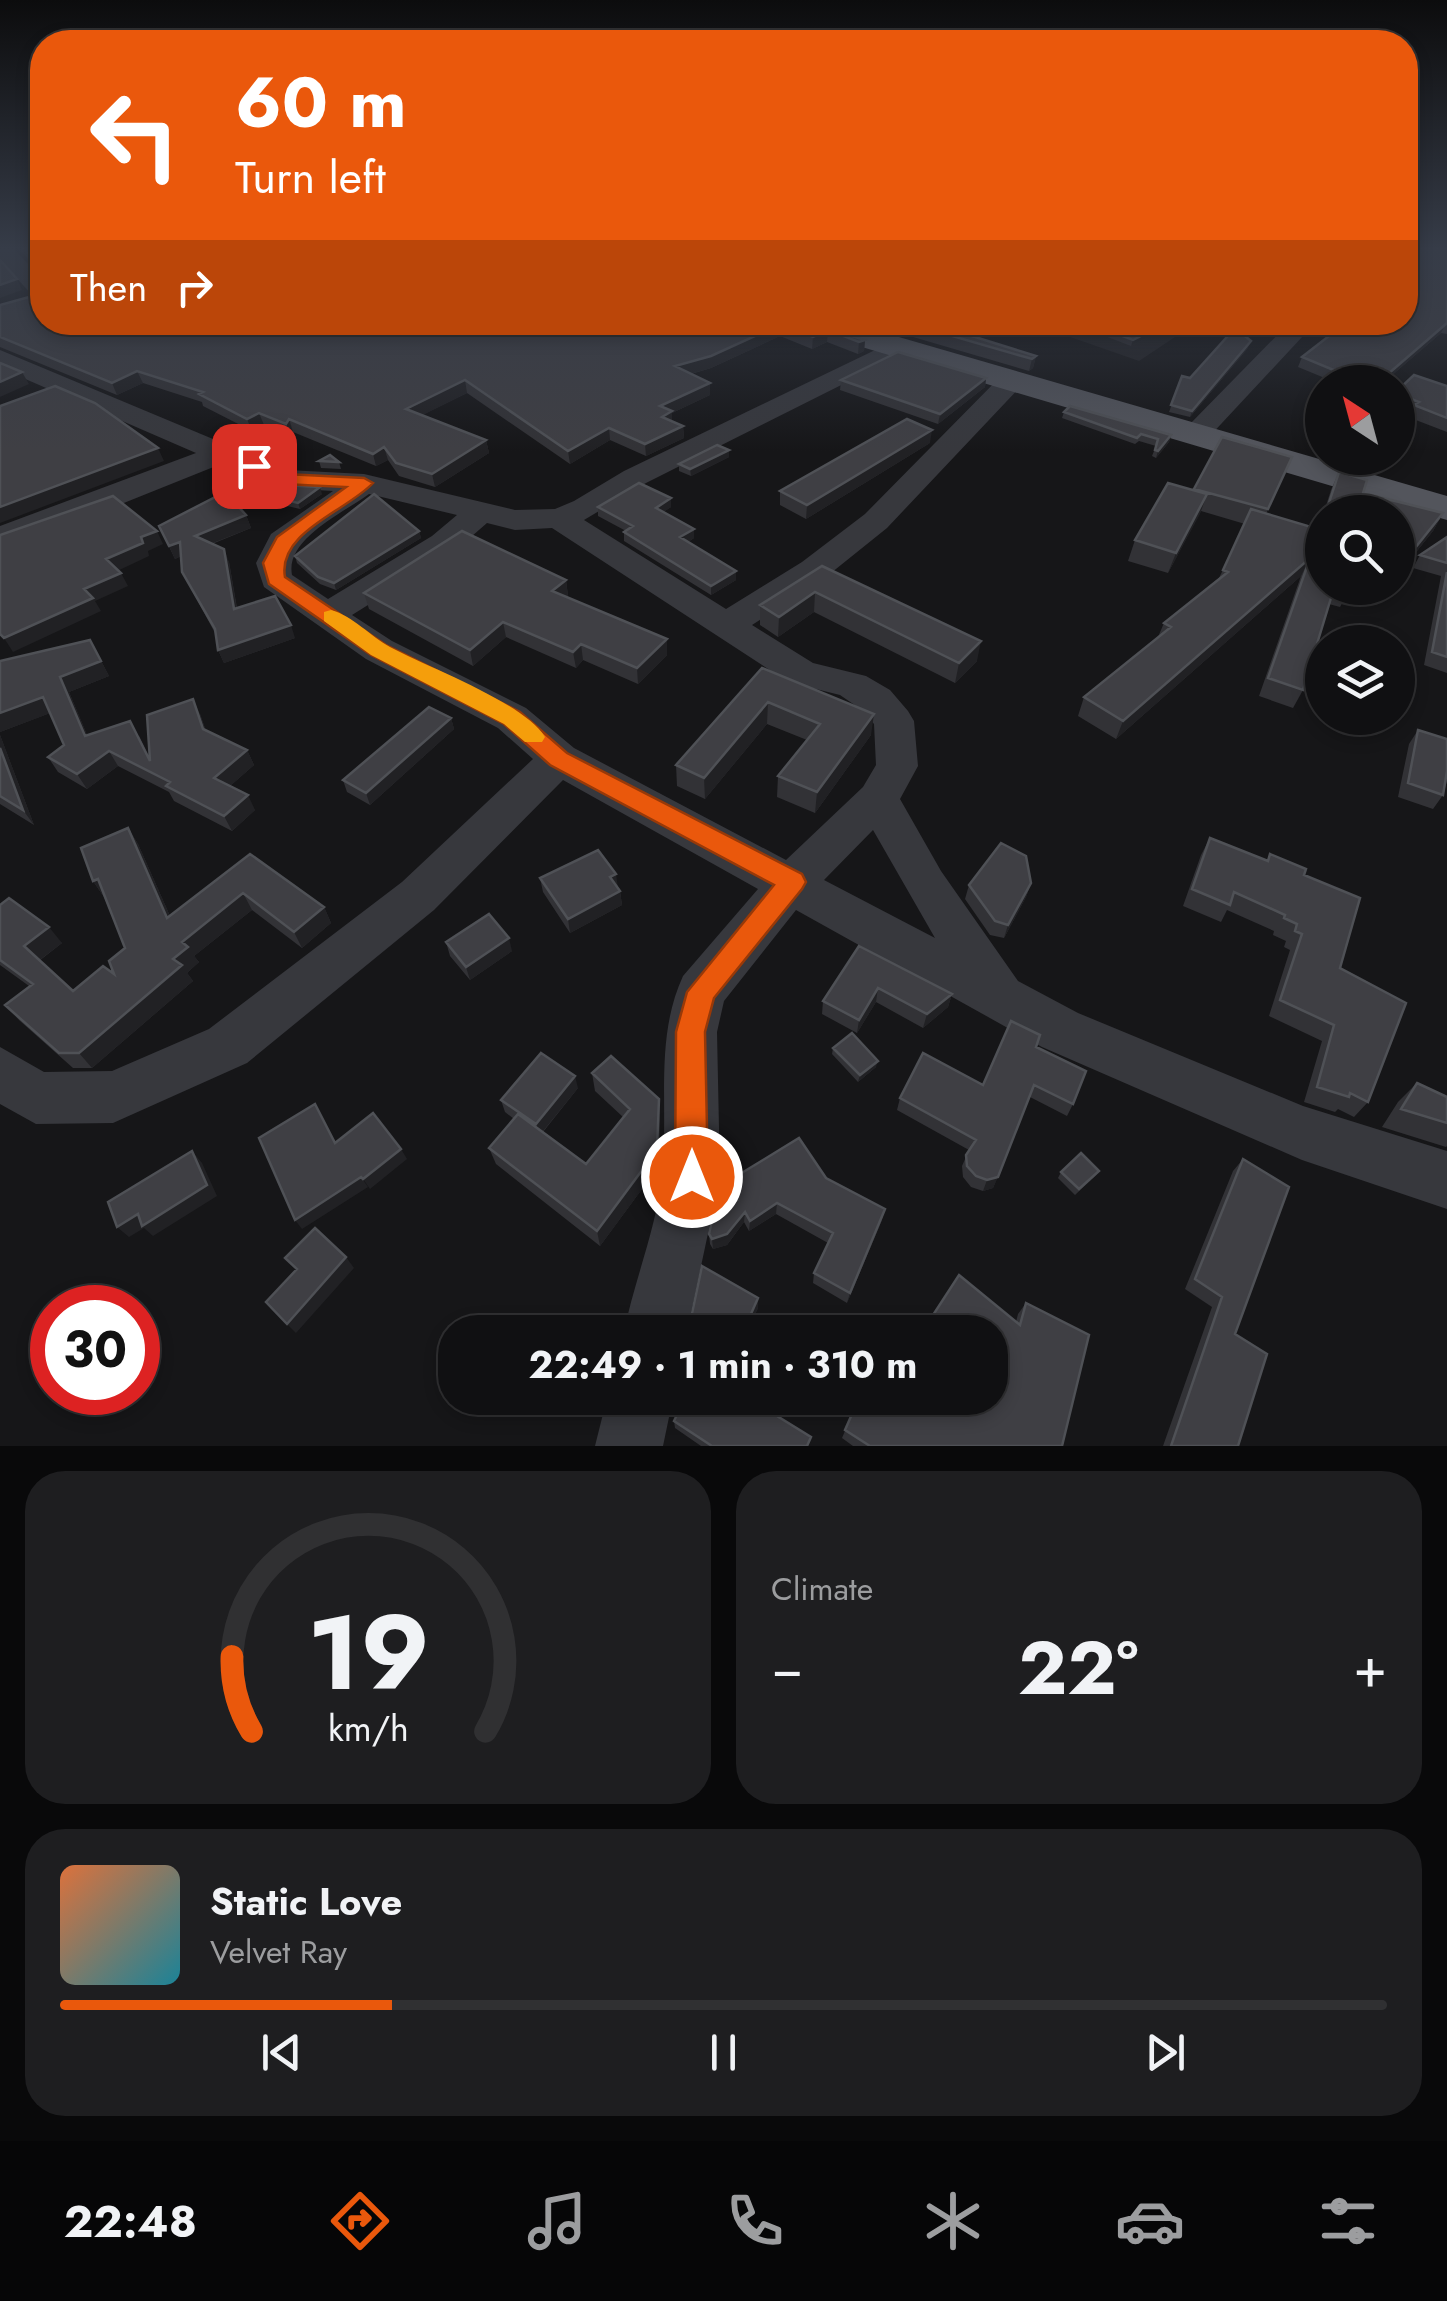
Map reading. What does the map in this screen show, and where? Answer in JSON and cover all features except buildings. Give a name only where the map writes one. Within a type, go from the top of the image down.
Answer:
[{"type":"main road","points":[[857,335],[1447,508]]},
{"type":"street","points":[[1198,432],[1291,335]]},
{"type":"street","points":[[0,358],[282,479],[364,483],[515,520],[559,518],[898,347]]},
{"type":"street","points":[[726,624],[790,588],[893,506],[1012,380]]},
{"type":"street","points":[[30,398],[59,385]]},
{"type":"street","points":[[0,537],[225,452]]},
{"type":"street","points":[[364,483],[284,541],[273,563],[276,580],[379,650],[512,718],[559,759],[1060,1030],[1302,1133],[1447,1180]]},
{"type":"street","points":[[328,614],[444,543],[478,513]]},
{"type":"street","points":[[559,518],[801,672],[852,685],[894,721],[898,766],[878,799],[792,882],[702,992],[691,1032],[692,1177],[659,1315]]},
{"type":"street","points":[[0,1072],[36,1098],[113,1097],[228,1046],[418,896],[559,759]]},
{"type":"street","points":[[878,799],[924,884],[1001,997]]},
{"type":"street","points":[[629,1446],[636,1415]]},
{"type":"shaded area","points":[[1064,335],[1178,335],[1139,361]]},
{"type":"slow traffic","points":[[331,616],[379,650],[512,718],[534,737]]},
{"type":"route","points":[[254,466],[282,479],[364,483],[284,541],[273,563],[276,580],[379,650],[512,718],[559,759],[792,882],[702,992],[691,1032],[692,1177]]}]
